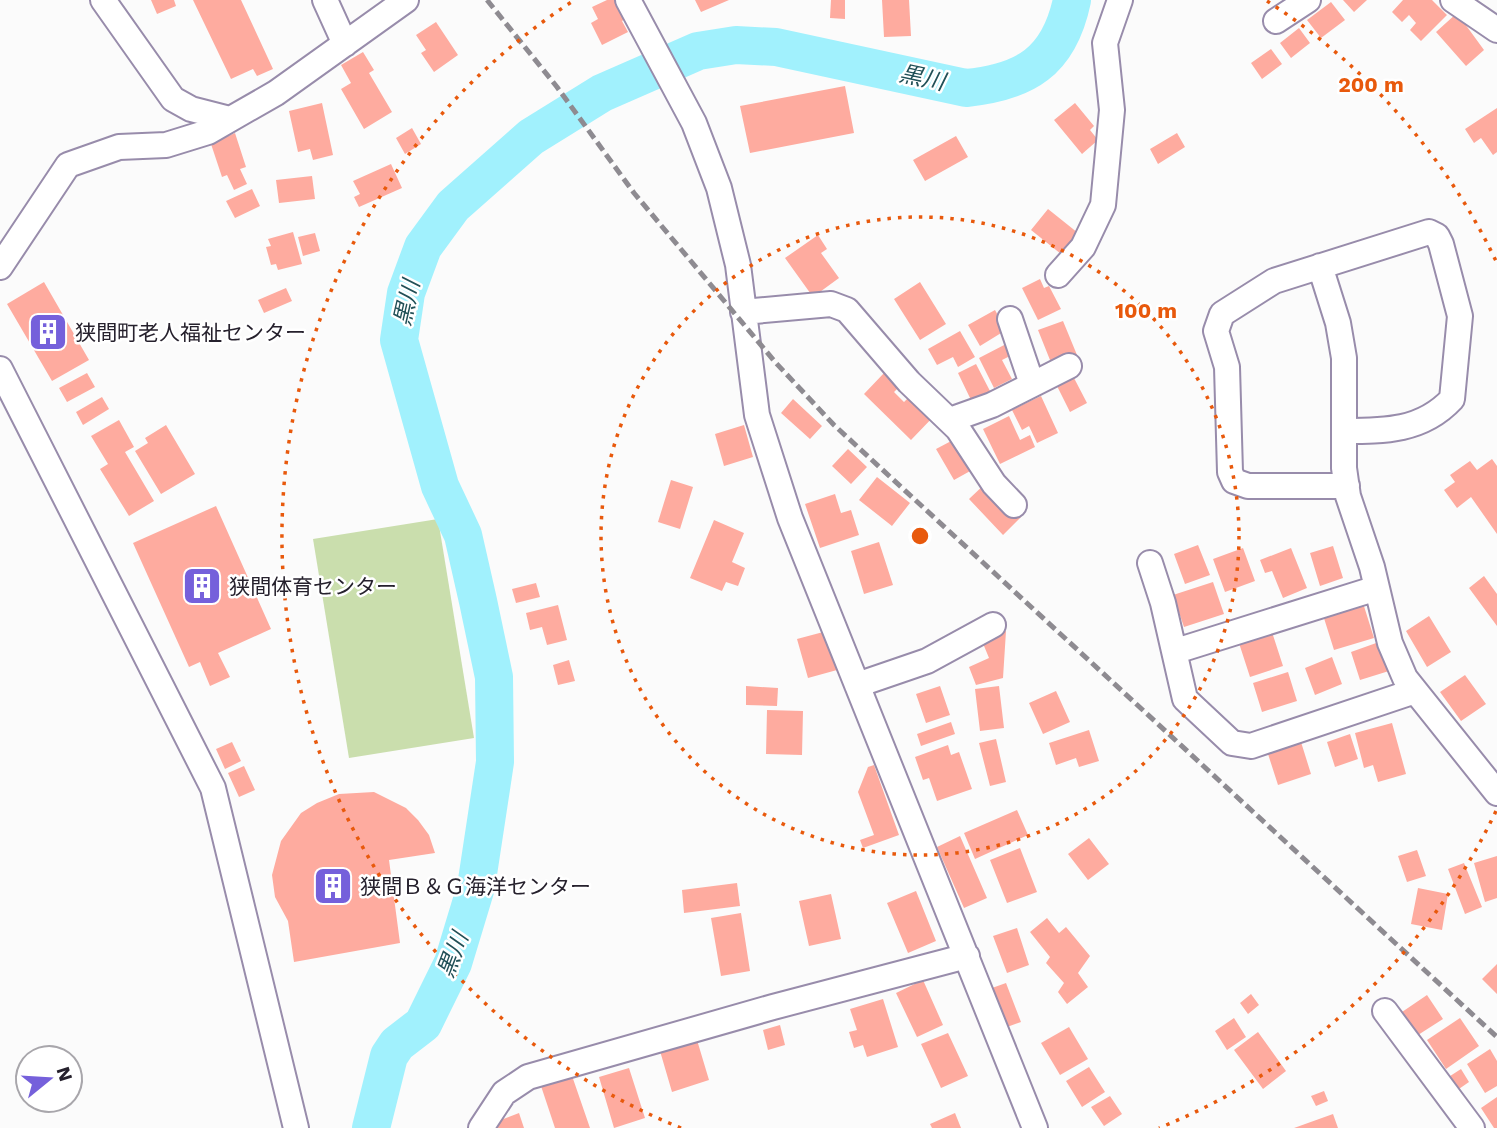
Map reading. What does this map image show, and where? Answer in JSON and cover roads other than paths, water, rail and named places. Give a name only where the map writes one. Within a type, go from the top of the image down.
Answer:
[{"type":"street","points":[[103,0],[173,99],[191,109],[230,119]]},
{"type":"street","points":[[325,0],[345,44]]},
{"type":"street","points":[[0,267],[68,165],[119,147],[166,145],[208,132],[276,93],[405,0]]},
{"type":"street","points":[[628,0],[684,104],[709,158],[732,236],[751,380],[767,452],[789,518],[1035,1128]]},
{"type":"street","points":[[1058,275],[1083,247],[1103,205],[1112,110],[1105,43],[1120,0]]},
{"type":"street","points":[[1276,21],[1308,0]]},
{"type":"street","points":[[1452,0],[1497,30]]},
{"type":"street","points":[[1344,431],[1402,429],[1423,421],[1448,402],[1454,393],[1460,316],[1441,244],[1437,236],[1429,232],[1274,281],[1222,314],[1216,331],[1227,367],[1230,472],[1234,481],[1242,486],[1347,486]]},
{"type":"street","points":[[1320,266],[1338,323],[1344,358],[1347,486],[1398,666],[1497,793]]},
{"type":"street","points":[[743,313],[831,304],[842,307],[909,382],[950,421],[994,484],[1014,505]]},
{"type":"street","points":[[1010,319],[1032,384]]},
{"type":"street","points":[[950,421],[977,411],[1069,366]]},
{"type":"street","points":[[0,369],[212,788],[296,1128]]},
{"type":"street","points":[[1150,563],[1176,651],[1185,699],[1238,746],[1251,746],[1415,691]]},
{"type":"street","points":[[1176,651],[1377,588]]},
{"type":"street","points":[[857,685],[927,661],[993,625]]},
{"type":"street","points":[[481,1128],[504,1093],[528,1077],[773,1007],[967,956]]},
{"type":"street","points":[[1385,1011],[1472,1128]]},
{"type":"waterway","name":"黒川","points":[[371,1128],[389,1056],[397,1044],[423,1024],[453,963],[476,887],[495,762],[494,677],[463,535],[440,486],[399,340],[406,293],[423,247],[453,206],[531,137],[602,93],[698,51],[736,45],[776,47],[966,88],[1006,80],[1036,65],[1058,39],[1072,0]]},
{"type":"railway","points":[[487,0],[557,87],[634,193],[776,363],[834,425],[1497,1037]]},
{"type":"place","name":"狭間町老人福祉センター","points":[[48,332]]},
{"type":"place","name":"狭間体育センター","points":[[202,586]]},
{"type":"place","name":"狭間Ｂ＆Ｇ海洋センター","points":[[333,886]]}]
